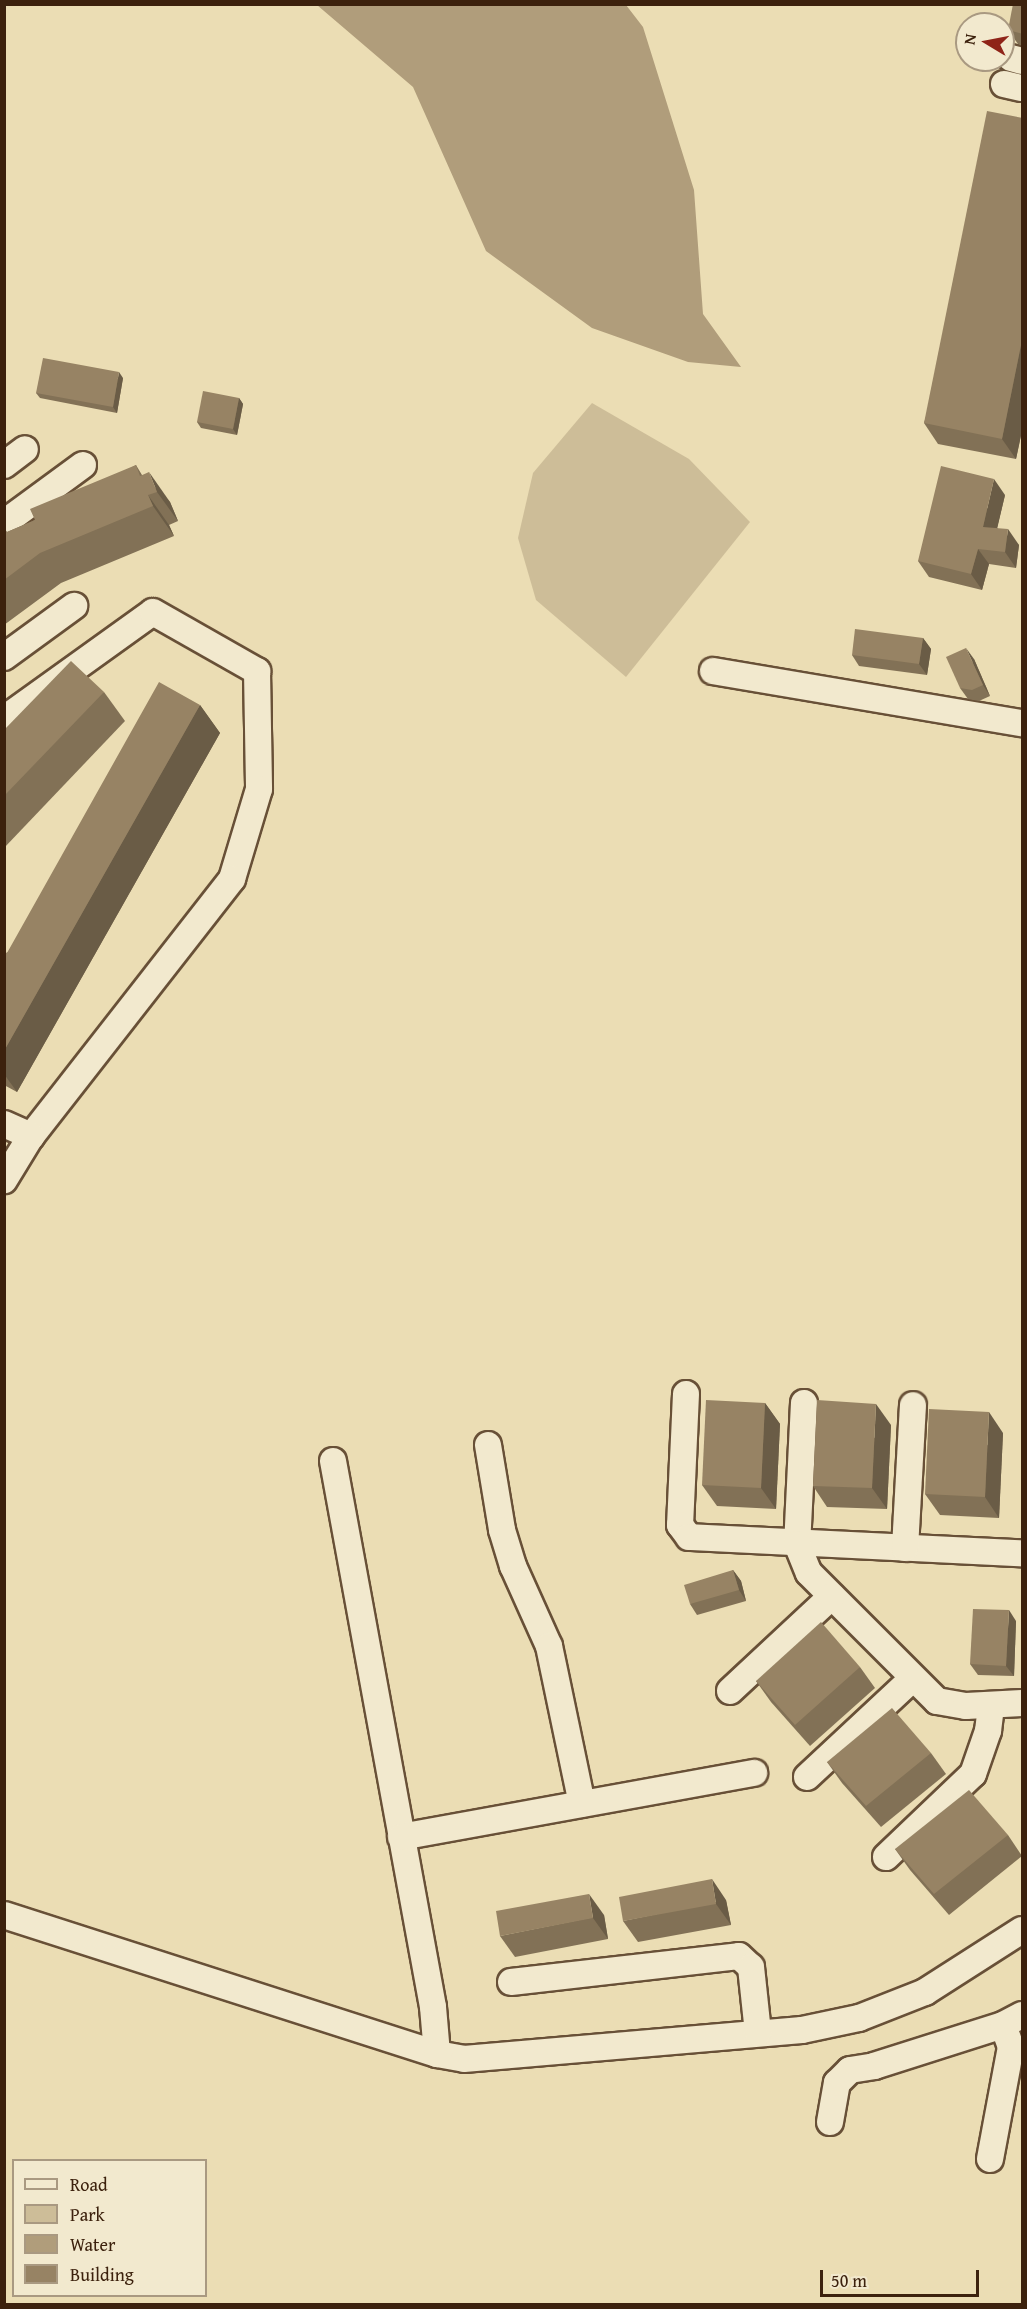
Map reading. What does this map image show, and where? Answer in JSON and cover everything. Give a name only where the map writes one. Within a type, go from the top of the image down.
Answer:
[{"type":"street","points":[[4,465],[25,449]]},
{"type":"street","points":[[4,523],[83,465]]},
{"type":"street","points":[[4,657],[74,606]]},
{"type":"street","points":[[4,719],[153,612],[257,671],[259,789],[232,879],[31,1136],[4,1180]]},
{"type":"street","points":[[713,671],[1023,723]]},
{"type":"street","points":[[4,1124],[31,1136]]},
{"type":"street","points":[[686,1394],[680,1525],[689,1537],[797,1544],[1023,1553]]},
{"type":"street","points":[[804,1403],[797,1544],[809,1573],[930,1696],[949,1706],[1023,1703]]},
{"type":"street","points":[[905,1548],[913,1405]]},
{"type":"street","points":[[488,1445],[502,1530],[513,1566],[549,1646],[582,1804]]},
{"type":"street","points":[[333,1461],[433,2007],[437,2054]]},
{"type":"street","points":[[730,1691],[832,1596]]},
{"type":"street","points":[[807,1777],[912,1679]]},
{"type":"street","points":[[886,1857],[973,1774],[988,1731],[991,1705]]},
{"type":"street","points":[[401,1837],[754,1773]]},
{"type":"street","points":[[4,1915],[437,2054],[497,2059],[802,2030],[895,2006],[925,1992],[1023,1930]]},
{"type":"street","points":[[511,1982],[739,1956],[751,1967],[758,2033]]},
{"type":"street","points":[[830,2122],[837,2083],[850,2070],[874,2066],[1013,2020],[1011,2047],[990,2159]]},
{"type":"green space","points":[[592,403],[689,459],[750,522],[626,677],[536,600],[518,538],[533,473]]},
{"type":"water","points":[[317,5],[626,5],[643,27],[694,190],[703,314],[741,367],[688,362],[592,328],[486,251],[413,87]]},
{"type":"building","points":[[1013,4],[1023,4],[1023,34],[1015,32],[1015,12],[1011,12]]},
{"type":"building","points":[[987,111],[1023,118],[1023,335],[1002,439],[924,423]]},
{"type":"building","points":[[43,358],[119,372],[113,407],[36,393]]},
{"type":"building","points":[[203,391],[239,398],[233,429],[197,422]]},
{"type":"building","points":[[136,465],[140,476],[149,472],[157,492],[148,495],[153,506],[40,553],[4,580],[4,529],[7,532],[35,520],[30,509]]},
{"type":"building","points":[[941,466],[994,479],[983,527],[1008,529],[1005,552],[978,549],[971,574],[918,561]]},
{"type":"building","points":[[855,629],[923,638],[919,664],[852,655]]},
{"type":"building","points":[[966,648],[983,685],[972,690],[960,688],[946,657]]},
{"type":"building","points":[[71,661],[104,692],[4,796],[4,730]]},
{"type":"building","points":[[159,682],[200,705],[4,1051],[4,952],[7,953]]},
{"type":"building","points":[[706,1400],[765,1403],[761,1488],[702,1485]]},
{"type":"building","points":[[817,1400],[876,1404],[872,1488],[813,1486]]},
{"type":"building","points":[[929,1409],[989,1412],[985,1497],[925,1494]]},
{"type":"building","points":[[733,1570],[739,1590],[690,1604],[684,1585]]},
{"type":"building","points":[[973,1609],[1009,1610],[1006,1666],[970,1664]]},
{"type":"building","points":[[821,1622],[860,1667],[795,1725],[756,1681]]},
{"type":"building","points":[[892,1708],[931,1753],[866,1806],[827,1762]]},
{"type":"building","points":[[969,1790],[1008,1835],[934,1894],[895,1849]]},
{"type":"building","points":[[712,1879],[716,1904],[623,1921],[619,1897]]},
{"type":"building","points":[[589,1894],[593,1918],[500,1936],[496,1911]]}]
